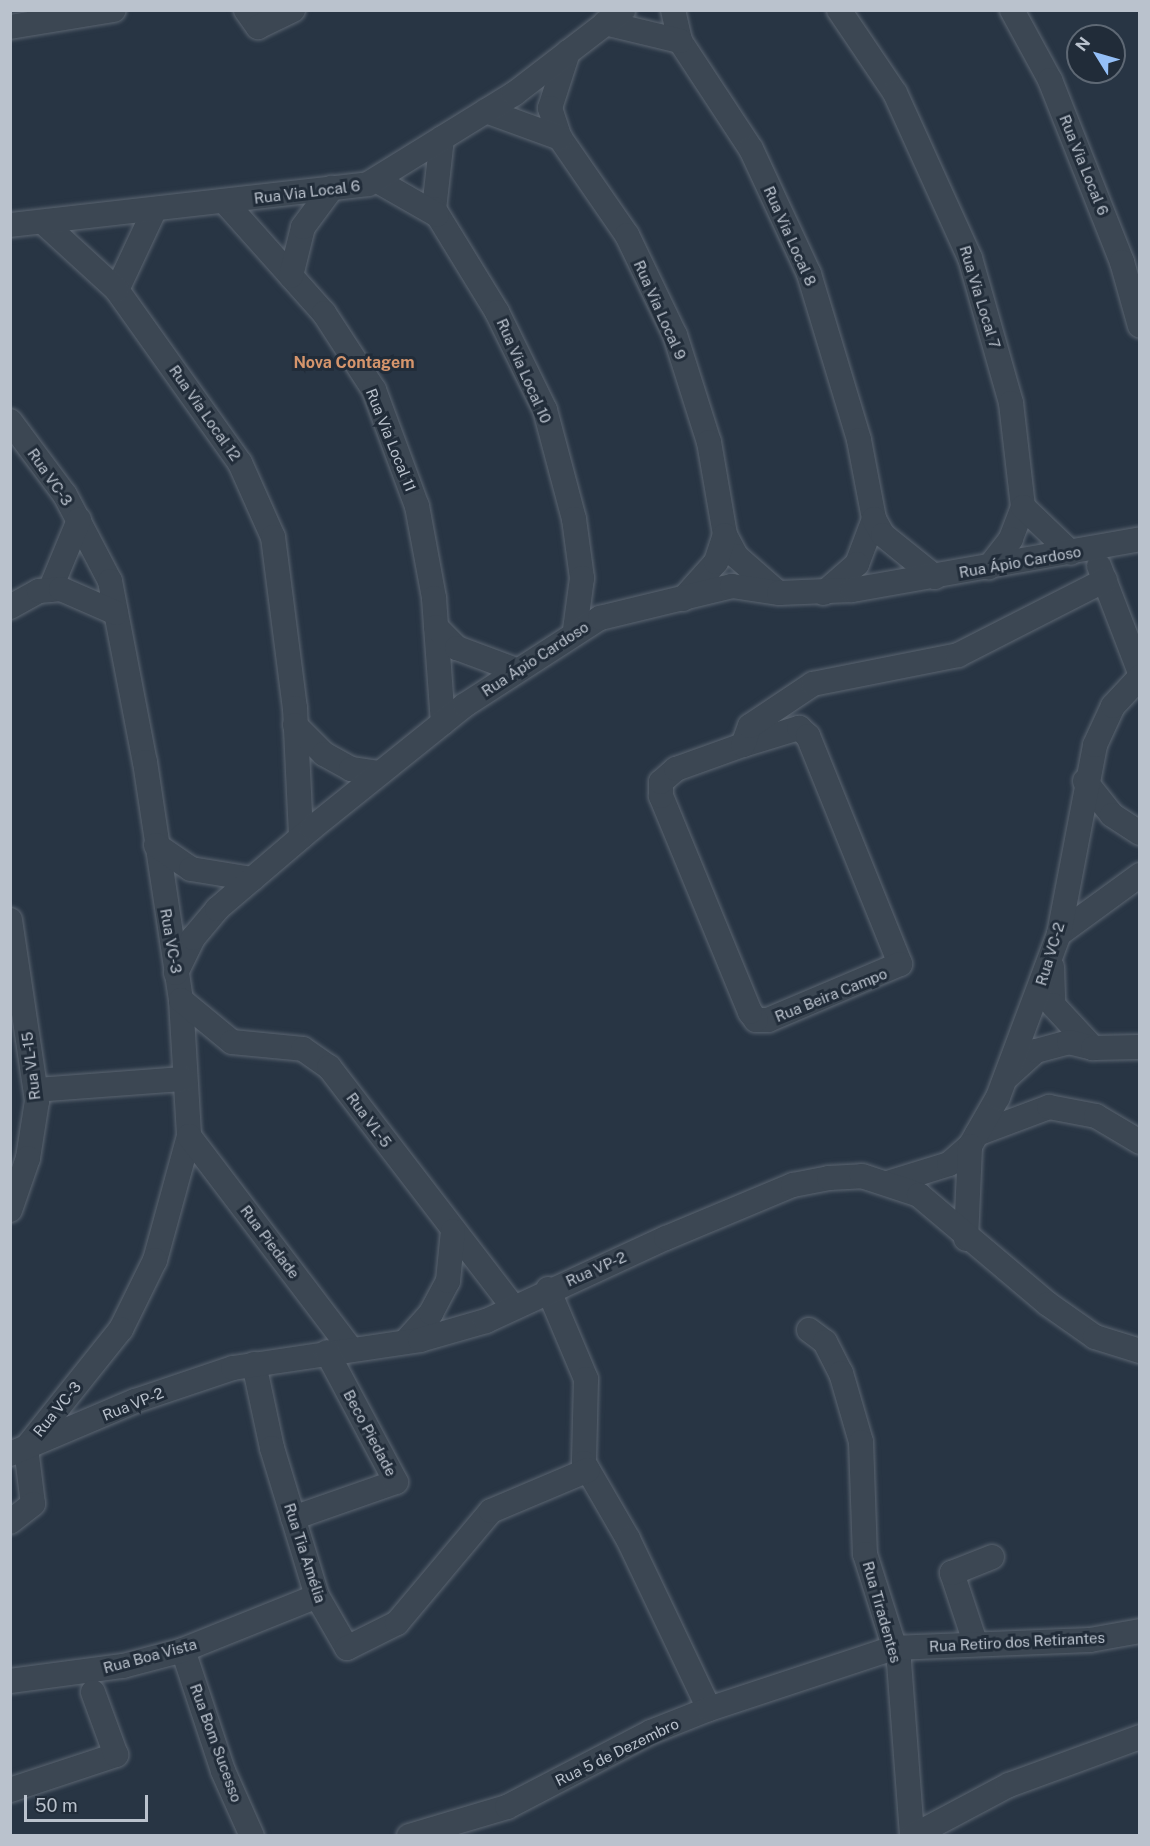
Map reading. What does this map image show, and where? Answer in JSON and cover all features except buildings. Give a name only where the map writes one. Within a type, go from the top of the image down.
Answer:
[{"type":"street","points":[[10,27],[114,10]]},
{"type":"street","points":[[246,10],[258,27],[293,10]]},
{"type":"street","name":"Rua Via Local 8","points":[[673,10],[680,42],[751,149],[809,274],[858,440],[874,519],[883,535],[935,577]]},
{"type":"street","name":"Rua Via Local 7","points":[[838,10],[895,93],[970,258],[1011,403],[1023,507],[1011,539],[989,567]]},
{"type":"street","name":"Rua Via Local 6","points":[[1012,10],[1050,80],[1122,262],[1140,326]]},
{"type":"street","points":[[614,17],[680,42]]},
{"type":"street","name":"Rua Via Local 6","points":[[10,225],[154,211],[332,189],[376,180],[486,111],[614,17]]},
{"type":"street","name":"Rua Via Local 9","points":[[569,50],[550,108],[560,138],[627,235],[675,335],[709,442],[725,535],[736,556],[779,593]]},
{"type":"street","points":[[486,111],[560,138]]},
{"type":"street","name":"Rua Via Local 10","points":[[442,138],[434,174],[437,215],[497,312],[545,410],[574,519],[582,578],[575,630]]},
{"type":"street","name":"Rua Via Local 10","points":[[376,180],[437,215]]},
{"type":"street","points":[[291,276],[303,227],[332,189]]},
{"type":"street","name":"Rua Via Local 11","points":[[225,202],[324,313],[374,390],[417,506],[436,627],[443,723]]},
{"type":"street","points":[[117,290],[154,211]]},
{"type":"street","name":"Rua Via Local 12","points":[[44,223],[117,290],[240,463],[273,537],[295,725],[301,837]]},
{"type":"street","name":"Rua VC-3","points":[[10,421],[78,520],[110,581],[181,1000],[189,1136],[155,1260],[121,1329],[18,1451]]},
{"type":"street","points":[[1023,507],[1081,551],[1105,580],[1140,675]]},
{"type":"street","points":[[824,593],[857,564],[874,519]]},
{"type":"street","points":[[50,590],[78,520]]},
{"type":"street","name":"Rua Via Local 9","points":[[683,599],[716,562],[725,535]]},
{"type":"street","name":"Rua Ápio Cardoso","points":[[176,973],[192,938],[252,879],[443,723],[575,630],[732,586],[779,593],[824,593],[935,577],[1140,539]]},
{"type":"street","name":"Rua Via Local 10","points":[[582,578],[600,603],[629,614]]},
{"type":"street","points":[[743,745],[750,726],[813,684],[958,655],[1105,580]]},
{"type":"street","points":[[10,607],[50,590],[61,589],[116,613]]},
{"type":"street","points":[[436,627],[457,648],[516,670]]},
{"type":"street","name":"Rua VC-2","points":[[973,1140],[1004,1080],[1055,945],[1085,781],[1113,706],[1140,675]]},
{"type":"street","points":[[295,725],[324,754],[351,769],[380,773]]},
{"type":"street","name":"Rua Beira Campo","points":[[799,728],[808,736],[900,964],[768,1020],[756,1020],[750,1012],[661,796],[661,782],[676,769],[743,745],[799,728]]},
{"type":"street","points":[[1085,781],[1112,815],[1140,833]]},
{"type":"street","points":[[156,846],[191,869],[252,879]]},
{"type":"street","points":[[1093,1048],[1053,1005],[1055,945],[1140,875]]},
{"type":"street","name":"Rua VL-15","points":[[10,920],[17,1005],[36,1090],[28,1158],[10,1210]]},
{"type":"street","name":"Rua VL-5","points":[[181,1000],[232,1042],[303,1049],[329,1067],[513,1307]]},
{"type":"street","points":[[1004,1080],[1036,1051],[1069,1042],[1093,1048],[1140,1047]]},
{"type":"street","points":[[36,1090],[184,1079]]},
{"type":"street","points":[[891,1182],[924,1176],[973,1140],[1049,1107],[1096,1116],[1140,1142]]},
{"type":"street","name":"Rua Piedade","points":[[189,1136],[339,1350]]},
{"type":"street","points":[[966,1239],[973,1140]]},
{"type":"street","name":"Rua VP-2","points":[[18,1451],[135,1401],[254,1364],[405,1342],[486,1321],[548,1289],[793,1185],[862,1176],[891,1182],[940,1210],[966,1239],[1095,1337],[1140,1351]]},
{"type":"street","points":[[405,1342],[431,1313],[448,1281],[453,1231]]},
{"type":"street","points":[[548,1289],[586,1379],[588,1470],[628,1539],[709,1709]]},
{"type":"street","name":"Rua Tiradentes","points":[[809,1330],[825,1342],[841,1373],[861,1442],[865,1554],[899,1662],[913,1836]]},
{"type":"street","name":"Beco Piedade","points":[[293,1518],[396,1482],[339,1350]]},
{"type":"street","name":"Rua Tia Amélia","points":[[254,1364],[293,1518],[316,1596],[347,1648],[363,1644],[397,1623],[491,1511],[588,1470]]},
{"type":"street","points":[[10,1522],[33,1504],[18,1451]]},
{"type":"street","points":[[975,1642],[952,1574],[992,1557]]},
{"type":"street","name":"Rua Boa Vista","points":[[10,1681],[123,1666],[183,1650],[316,1596]]},
{"type":"street","name":"Rua Retiro dos Retirantes","points":[[893,1648],[975,1642],[1090,1640],[1140,1631]]},
{"type":"street","name":"Rua 5 de Dezembro","points":[[409,1836],[507,1807],[651,1732],[709,1709],[893,1648]]},
{"type":"street","name":"Rua Bom Sucesso","points":[[183,1650],[223,1771],[252,1836]]},
{"type":"street","points":[[10,1790],[116,1755],[93,1692]]},
{"type":"street","points":[[913,1836],[1009,1785],[1140,1737]]},
{"type":"district","name":"Nova Contagem","points":[[354,363]]}]
